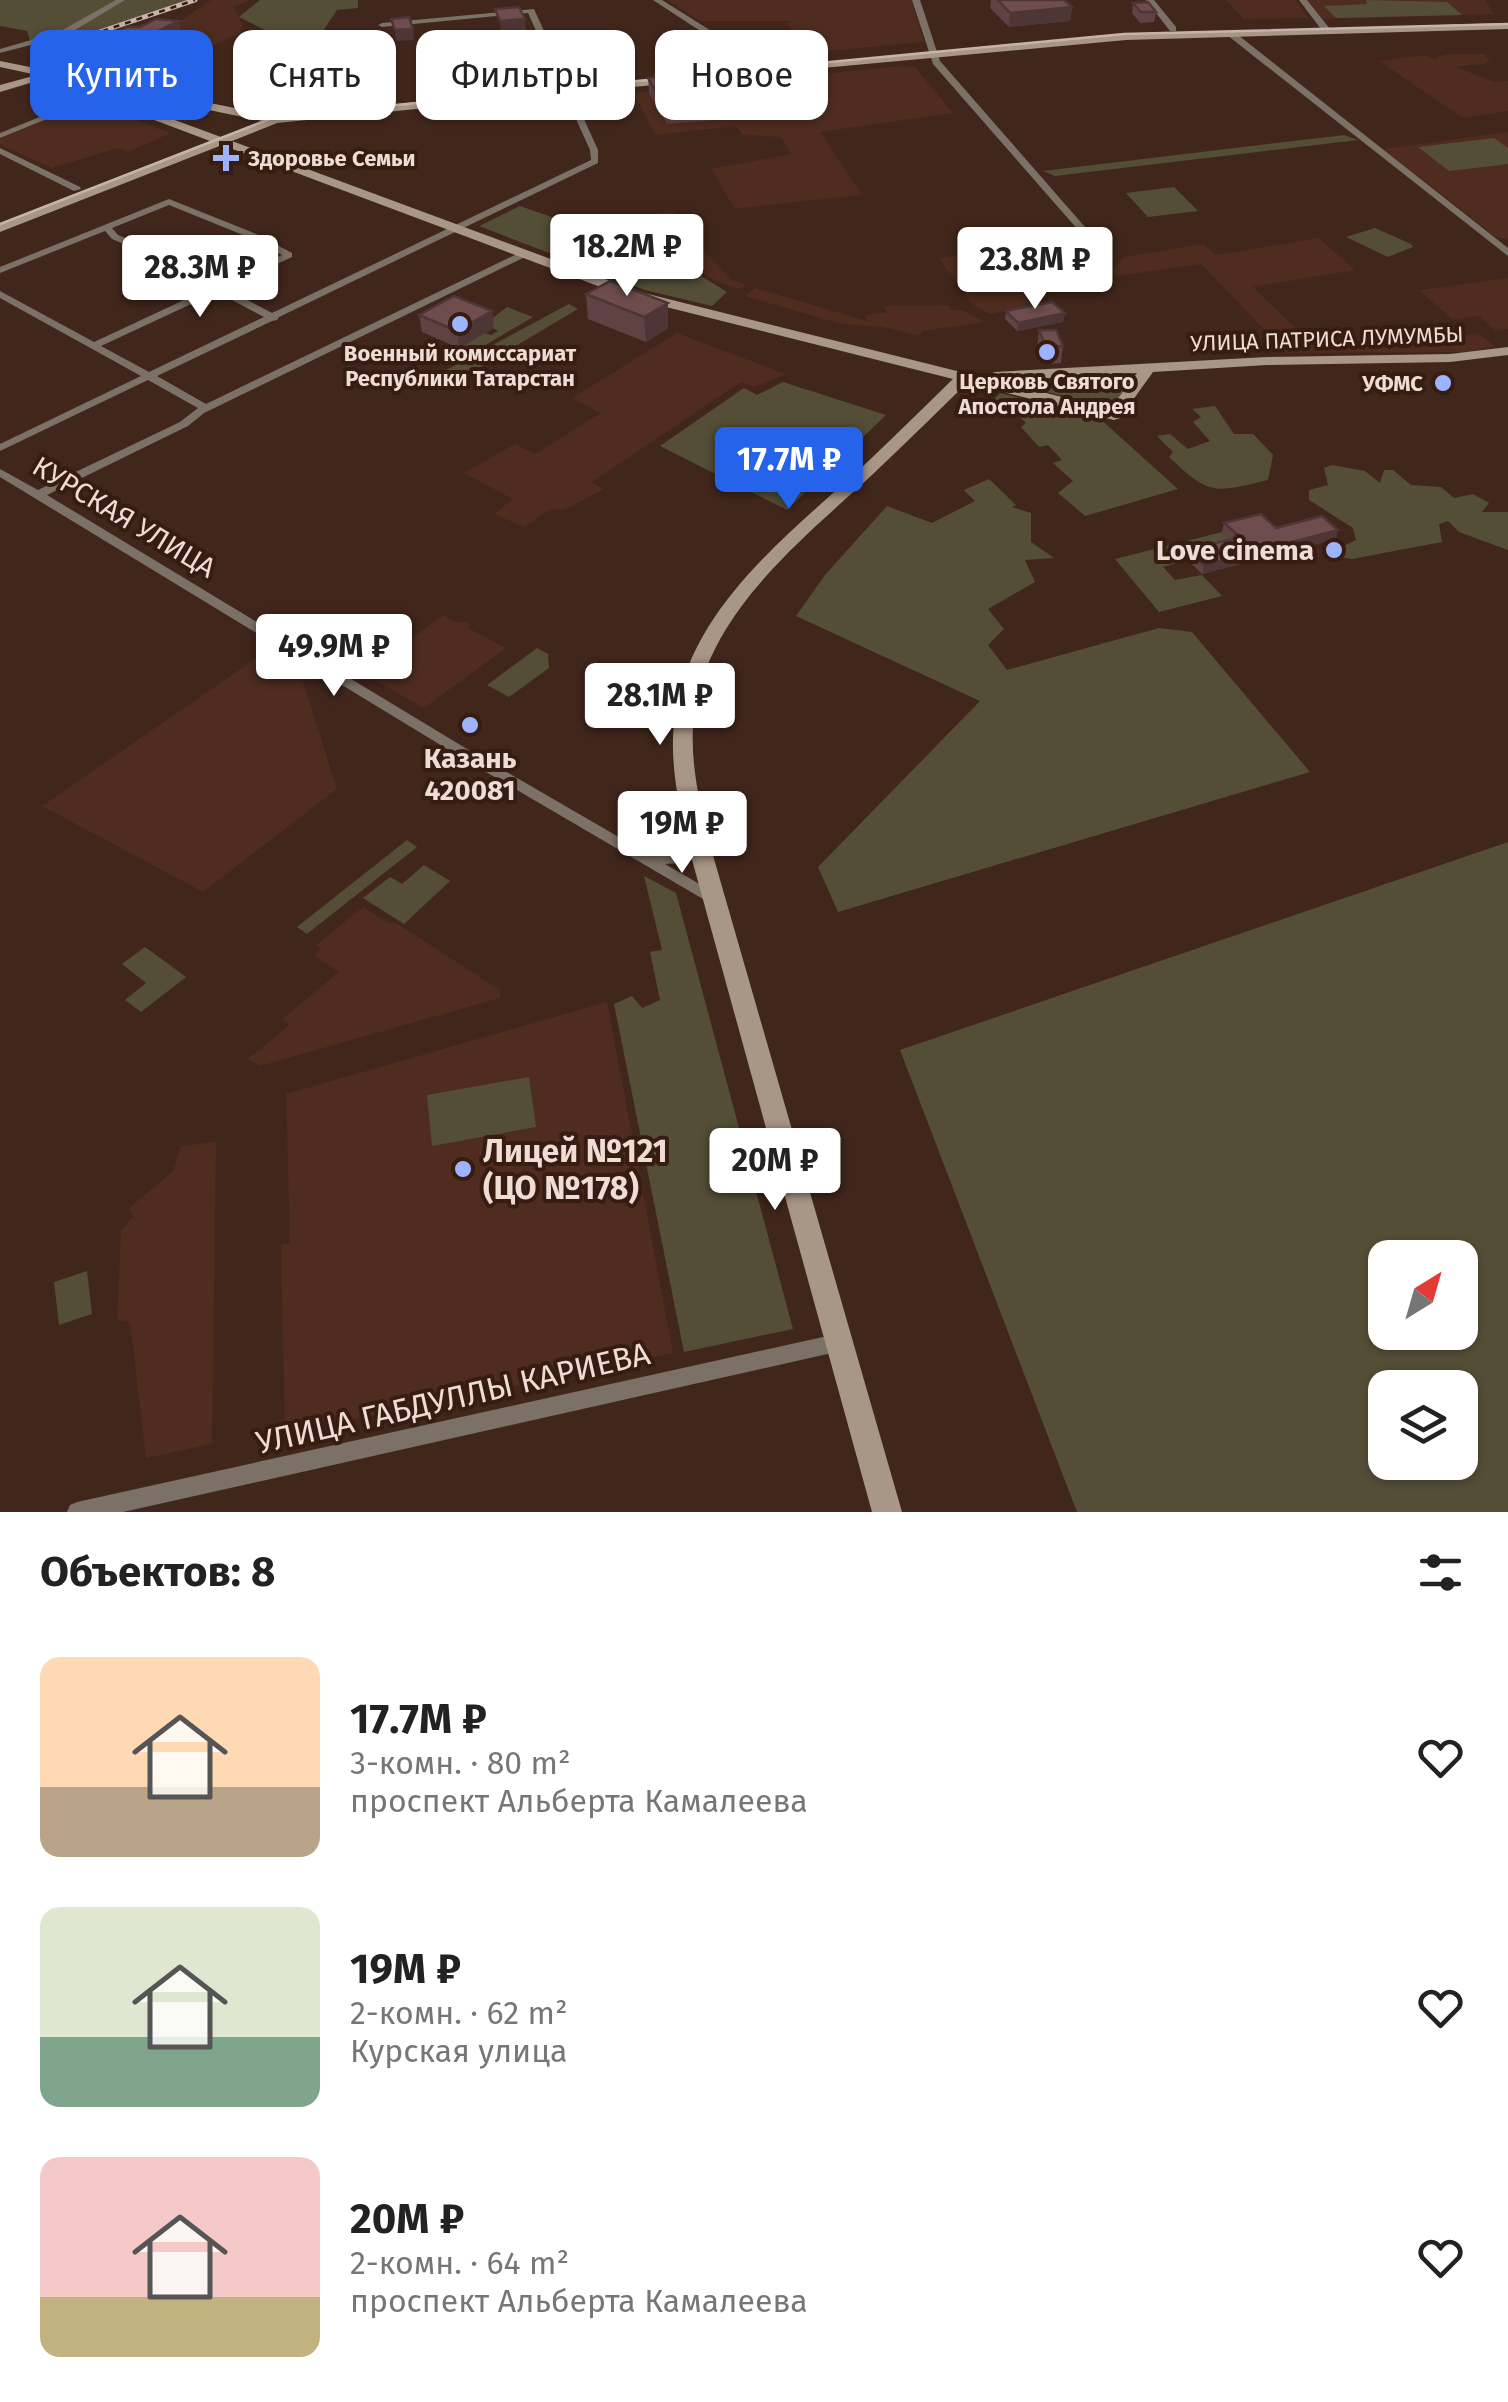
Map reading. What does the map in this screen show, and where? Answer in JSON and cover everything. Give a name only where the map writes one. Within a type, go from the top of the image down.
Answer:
[{"type":"main road","points":[[828,59],[1126,36],[1476,22],[1508,24]]},
{"type":"main road","points":[[635,83],[819,66],[1000,42],[1174,29],[1508,24]]},
{"type":"main road","points":[[828,59],[845,57]]},
{"type":"main road","points":[[0,58],[30,69]]},
{"type":"main road","points":[[0,58],[233,106]]},
{"type":"main road","points":[[0,89],[30,81]]},
{"type":"main road","name":"УЛИЦА ПАТРИСА ЛУМУМБЫ","points":[[163,120],[675,308],[969,377],[1114,416],[1148,369]]},
{"type":"main road","points":[[0,218],[215,140],[250,120]]},
{"type":"main road","points":[[0,228],[262,120]]},
{"type":"main road","name":"УЛИЦА ПАТРИСА ЛУМУМБЫ","points":[[969,377],[1267,361],[1450,358],[1508,351]]},
{"type":"main road","points":[[1118,371],[1137,384]]},
{"type":"main road","points":[[888,1512],[697,838],[685,786],[685,709],[700,660],[714,632],[762,572],[969,377]]},
{"type":"street","points":[[0,58],[62,34],[121,0]]},
{"type":"street","points":[[657,0],[704,30]]},
{"type":"street","points":[[916,0],[939,66],[1089,237]]},
{"type":"street","points":[[1150,0],[1174,29]]},
{"type":"street","points":[[1303,0],[1324,28]]},
{"type":"street","points":[[382,25],[530,11],[539,30]]},
{"type":"street","points":[[1230,33],[1508,253]]},
{"type":"street","points":[[0,136],[40,120]]},
{"type":"street","points":[[0,448],[459,230],[595,161],[580,120]]},
{"type":"street","points":[[0,151],[77,189]]},
{"type":"street","points":[[0,270],[169,202],[252,235],[289,255],[93,346]]},
{"type":"street","points":[[108,229],[115,237],[217,280],[218,289]]},
{"type":"street","points":[[38,495],[184,424],[206,408],[524,254]]},
{"type":"street","points":[[218,289],[274,318]]},
{"type":"street","points":[[0,294],[206,408]]},
{"type":"street","name":"КУРСКАЯ УЛИЦА","points":[[0,472],[715,900]]},
{"type":"street","name":"КУРСКАЯ УЛИЦА","points":[[634,850],[671,861],[697,838]]},
{"type":"street","name":"УЛИЦА ГАБДУЛЛЫ КАРИЕВА","points":[[78,1512],[841,1342]]},
{"type":"shaded area","points":[[0,0],[195,0],[106,30],[30,30],[30,41],[27,31],[0,26]]},
{"type":"shaded area","points":[[211,0],[251,0],[234,7],[243,26],[241,30],[233,30],[233,37],[213,45],[213,30],[140,30],[170,20],[179,22]]},
{"type":"shaded area","points":[[260,0],[358,0],[358,8],[337,10],[324,30],[265,30],[239,17]]},
{"type":"shaded area","points":[[667,0],[911,0],[924,42],[828,51],[828,30],[791,30],[786,23],[792,21],[700,21]]},
{"type":"shaded area","points":[[1226,0],[1295,0],[1308,18],[1243,19]]},
{"type":"shaded area","points":[[1306,0],[1485,0],[1494,14],[1323,19]]},
{"type":"shaded area","points":[[1366,0],[1447,2],[1462,15],[1336,18],[1324,6],[1367,4]]},
{"type":"shaded area","points":[[1485,54],[1490,63],[1456,67],[1494,82],[1508,81],[1508,111],[1463,118],[1379,61],[1424,55],[1438,60],[1435,57]]},
{"type":"shaded area","points":[[915,67],[953,113],[820,132],[862,195],[735,209],[711,169],[791,154],[781,137],[743,135],[736,126],[656,135],[635,97],[635,93],[655,91],[655,120],[828,120],[828,73]]},
{"type":"shaded area","points":[[46,120],[135,120],[171,133],[128,152],[118,148],[52,168],[0,145],[0,139]]},
{"type":"shaded area","points":[[1508,132],[1508,239],[1498,238],[1383,149]]},
{"type":"shaded area","points":[[1344,135],[1358,140],[1055,176],[1043,171]]},
{"type":"shaded area","points":[[1494,138],[1508,148],[1508,164],[1449,171],[1418,147]]},
{"type":"shaded area","points":[[1174,187],[1198,211],[1148,217],[1126,193]]},
{"type":"shaded area","points":[[520,206],[566,222],[572,242],[654,230],[675,260],[727,292],[712,306],[645,290],[479,226]]},
{"type":"shaded area","points":[[675,211],[705,252],[732,280],[746,285],[740,289],[716,281],[679,260],[647,215]]},
{"type":"shaded area","points":[[1375,228],[1413,247],[1388,257],[1346,237]]},
{"type":"shaded area","points":[[1319,238],[1355,270],[1253,287],[1307,339],[1444,339],[1477,333],[1495,346],[1467,352],[1287,353],[1201,264],[1117,276],[1112,270],[1124,257],[1203,244],[1216,255]]},
{"type":"shaded area","points":[[1008,250],[1044,292],[1028,297],[1036,306],[989,314],[972,304],[939,258]]},
{"type":"shaded area","points":[[1508,278],[1508,329],[1496,331],[1479,316],[1453,320],[1419,290]]},
{"type":"shaded area","points":[[755,288],[867,321],[866,315],[887,312],[883,306],[949,305],[951,310],[963,310],[984,322],[923,331],[918,336],[883,327],[841,324],[745,296]]},
{"type":"shaded area","points":[[569,304],[578,309],[455,382],[433,377]]},
{"type":"shaded area","points":[[507,307],[533,317],[472,353],[456,350],[485,333],[498,331],[485,324]]},
{"type":"shaded area","points":[[677,333],[786,374],[754,387],[741,382],[592,482],[604,489],[564,510],[551,509],[524,527],[494,514],[513,499],[464,473],[515,444],[535,454],[600,413],[572,398]]},
{"type":"shaded area","points":[[1118,374],[1134,382],[1113,407],[1006,383]]},
{"type":"shaded area","points":[[783,382],[886,415],[787,510],[660,446],[744,388],[757,395]]},
{"type":"shaded area","points":[[1000,393],[1099,418],[1178,489],[1085,516],[1058,493],[1073,481],[1053,463],[1062,460],[1048,445],[1039,447],[1021,427],[1026,423],[1005,402],[992,402]]},
{"type":"shaded area","points":[[1215,406],[1234,434],[1253,434],[1273,455],[1268,480],[1214,488],[1194,479],[1169,457],[1173,452],[1157,436],[1170,434],[1188,449],[1210,441],[1193,422],[1201,417],[1192,409]]},
{"type":"shaded area","points":[[1332,465],[1365,471],[1380,483],[1384,470],[1393,470],[1411,485],[1441,487],[1454,498],[1473,494],[1489,503],[1482,512],[1508,512],[1508,550],[1459,532],[1448,521],[1439,524],[1442,542],[1352,559],[1340,557],[1340,548],[1356,540],[1353,528],[1309,500],[1309,490],[1328,485],[1324,468]]},
{"type":"shaded area","points":[[989,479],[1016,505],[1012,507],[1031,513],[1031,542],[1054,558],[1025,560],[1035,582],[988,609],[1004,629],[988,645],[1007,670],[1159,628],[1192,632],[1310,772],[838,912],[818,867],[980,701],[796,616],[825,575],[887,506],[932,523],[975,501],[964,490]]},
{"type":"shaded area","points":[[1222,532],[1237,546],[1163,567],[1175,580],[1202,575],[1222,596],[1159,612],[1115,559]]},
{"type":"shaded area","points":[[443,615],[456,622],[469,622],[468,628],[506,648],[424,708],[364,674]]},
{"type":"shaded area","points":[[537,648],[548,654],[549,668],[509,697],[487,685]]},
{"type":"shaded area","points":[[265,652],[301,675],[337,789],[203,892],[42,806]]},
{"type":"shaded area","points":[[407,840],[417,847],[307,934],[297,927]]},
{"type":"shaded area","points":[[1508,842],[1508,1512],[1077,1512],[900,1050]]},
{"type":"shaded area","points":[[424,865],[450,881],[404,924],[363,898],[390,877],[402,884]]},
{"type":"shaded area","points":[[644,876],[676,893],[793,1329],[684,1352],[614,1004],[632,996],[642,1008],[660,1000],[650,952],[662,950]]},
{"type":"shaded area","points":[[363,907],[387,922],[398,924],[500,990],[500,998],[260,1066],[248,1059],[289,1025],[282,1019],[339,972],[314,955],[321,949],[316,945]]},
{"type":"shaded area","points":[[145,947],[186,977],[141,1012],[125,1000],[146,983],[122,964]]},
{"type":"shaded area","name":"Лицей №121 (ЦО №178)","points":[[607,1002],[673,1353],[285,1434],[281,1245],[290,1243],[286,1094]]},
{"type":"shaded area","points":[[529,1077],[536,1127],[432,1146],[427,1095]]},
{"type":"shaded area","points":[[216,1142],[212,1444],[146,1458],[130,1322],[117,1320],[121,1231],[133,1217],[129,1208],[172,1172],[181,1146]]},
{"type":"shaded area","points":[[87,1271],[92,1314],[59,1325],[54,1282]]},
{"type":"building","points":[[998,0],[1064,0],[1072,7],[1010,13]]},
{"type":"building","points":[[1148,2],[1156,12],[1141,12],[1133,3]]},
{"type":"building","points":[[519,7],[525,19],[500,21],[495,9]]},
{"type":"building","points":[[409,17],[413,29],[395,30],[391,19]]},
{"type":"building","points":[[156,19],[178,21],[160,30],[120,30]]},
{"type":"building","points":[[610,281],[668,303],[644,317],[586,294]]},
{"type":"building","points":[[454,296],[492,311],[457,331],[419,315]]},
{"type":"building","points":[[1052,302],[1065,313],[1018,323],[1006,311]]},
{"type":"building","points":[[1039,330],[1056,330],[1063,346],[1046,347]]},
{"type":"building","points":[[1261,514],[1276,528],[1322,516],[1338,530],[1204,565],[1189,550],[1240,537],[1224,523]]},
{"type":"tram line","points":[[828,62],[1124,34],[1508,24]]},
{"type":"tram line","points":[[0,224],[275,117],[655,79]]},
{"type":"railway","points":[[106,30],[195,0]]},
{"type":"place","name":"Здоровье Семьи","points":[[226,158]]},
{"type":"place","name":"Военный комиссариат Республики Татарстан","points":[[460,324]]},
{"type":"place","name":"Церковь Святого Апостола Андрея","points":[[1047,352]]},
{"type":"place","name":"УФМС","points":[[1443,383]]},
{"type":"place","name":"Love cinema","points":[[1334,550]]},
{"type":"place","name":"Казань 420081","points":[[470,725]]},
{"type":"place","name":"Лицей №121 (ЦО №178)","points":[[463,1169]]}]
